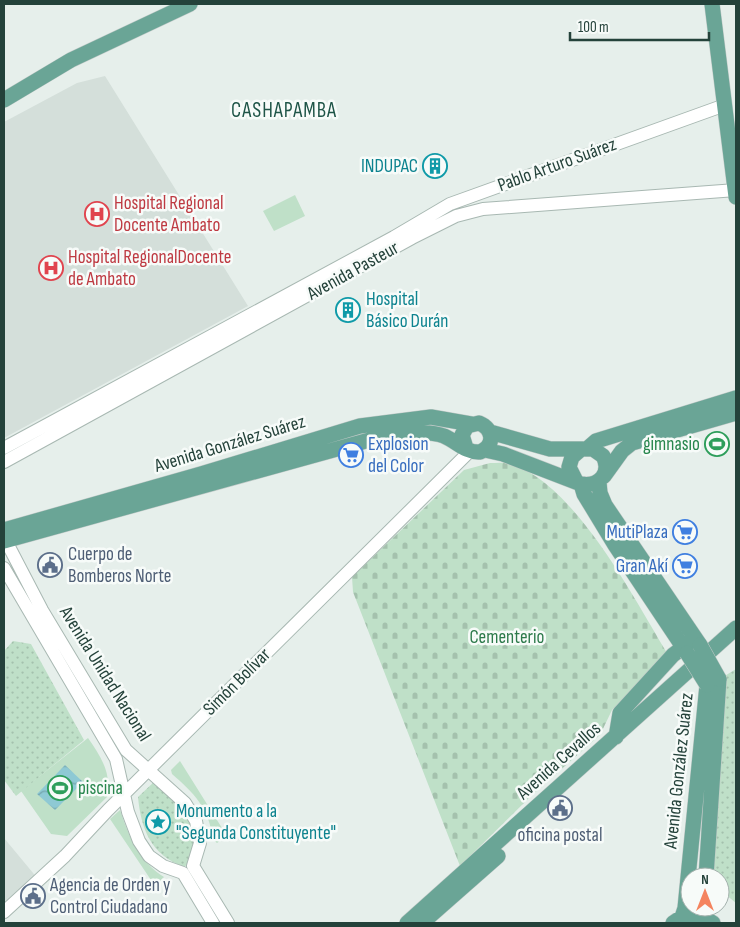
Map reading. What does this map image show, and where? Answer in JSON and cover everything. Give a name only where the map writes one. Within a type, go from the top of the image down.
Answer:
[{"type":"main road","points":[[4,100],[71,60],[190,4]]},
{"type":"main road","points":[[712,4],[736,187]]},
{"type":"main road","points":[[490,432],[490,442],[474,450],[462,435],[471,424],[484,425],[490,432],[550,449],[584,449],[596,441],[736,398]]},
{"type":"main road","points":[[601,479],[622,451],[632,443],[736,413]]},
{"type":"main road","name":"Avenida González Suárez","points":[[4,537],[201,474],[360,426],[431,417],[471,424]]},
{"type":"main road","name":"Avenida González Suárez","points":[[4,537],[391,434],[415,432],[437,434],[474,450],[503,454],[578,483],[594,484],[601,479]]},
{"type":"main road","name":"Avenida González Suárez","points":[[628,552],[600,493],[601,479],[606,466],[603,456],[584,449],[570,462],[570,472],[584,494],[628,552],[691,647],[713,690],[706,867]]},
{"type":"main road","name":"Avenida Cevallos","points":[[407,923],[736,628]]},
{"type":"main road","name":"Avenida Cevallos","points":[[422,923],[736,640]]},
{"type":"main road","points":[[616,737],[620,713],[673,655],[691,647]]},
{"type":"main road","name":"Avenida González Suárez","points":[[678,920],[685,908],[713,690]]},
{"type":"street","name":"Pablo Arturo Suárez","points":[[394,237],[450,204],[725,105]]},
{"type":"street","name":"Avenida Pasteur","points":[[4,462],[412,238],[456,216],[483,209],[736,187]]},
{"type":"street","name":"Avenida Pasteur","points":[[4,448],[394,237]]},
{"type":"street","name":"Simón Bolívar","points":[[4,912],[65,856],[148,771],[474,450]]},
{"type":"street","name":"Avenida Unidad Nacional","points":[[4,537],[42,610],[126,750],[185,803],[196,821],[200,843],[193,866],[228,923]]},
{"type":"street","name":"Avenida Unidad Nacional","points":[[4,568],[116,759],[132,825],[149,856],[162,866],[183,873],[213,923]]},
{"type":"shaded area","name":"Hospital Regional Docente Ambato","points":[[105,76],[248,306],[4,438],[4,122],[77,83]]},
{"type":"shaded area","points":[[4,838],[38,879],[4,912]]},
{"type":"green space","points":[[295,195],[305,216],[274,231],[263,211]]},
{"type":"green space","name":"Cementerio","points":[[490,463],[507,463],[533,474],[556,492],[600,544],[667,653],[612,710],[600,735],[531,796],[460,866],[353,592],[352,577],[464,470]]},
{"type":"green space","points":[[13,641],[31,644],[84,740],[16,796],[4,780],[4,651]]},
{"type":"green space","points":[[736,669],[736,903],[730,898],[730,867],[714,867],[723,677]]},
{"type":"green space","points":[[88,738],[107,773],[107,797],[67,836],[51,834],[21,791]]},
{"type":"green space","points":[[180,761],[227,836],[217,843],[212,839],[208,819],[200,802],[172,774],[171,770]]},
{"type":"green space","points":[[155,781],[189,804],[199,856],[184,867],[163,856],[150,840],[145,830],[139,809],[138,797]]},
{"type":"green space","points":[[120,810],[127,830],[141,856],[155,871],[164,877],[155,886],[110,819]]},
{"type":"water","name":"piscina","points":[[65,765],[83,782],[55,810],[37,794]]},
{"type":"place","name":"INDUPAC","points":[[435,166]]},
{"type":"place","name":"Hospital Regional Docente Ambato","points":[[97,214]]},
{"type":"place","name":"Hospital RegionalDocente de Ambato","points":[[51,268]]},
{"type":"place","name":"Hospital Básico Durán","points":[[348,310]]},
{"type":"place","name":"gimnasio","points":[[717,444]]},
{"type":"place","name":"Explosion del Color","points":[[351,455]]},
{"type":"place","name":"MutiPlaza","points":[[685,532]]},
{"type":"place","name":"Cuerpo de Bomberos Norte","points":[[50,565]]},
{"type":"place","name":"Gran Akí","points":[[685,566]]},
{"type":"place","name":"piscina","points":[[60,788]]},
{"type":"place","name":"oficina postal","points":[[560,808]]},
{"type":"place","name":"Monumento a la \"Segunda Constituyente\"","points":[[158,822]]},
{"type":"place","name":"Agencia de Orden y Control Ciudadano","points":[[33,896]]},
{"type":"district","name":"CASHAPAMBA","points":[[284,110]]}]
